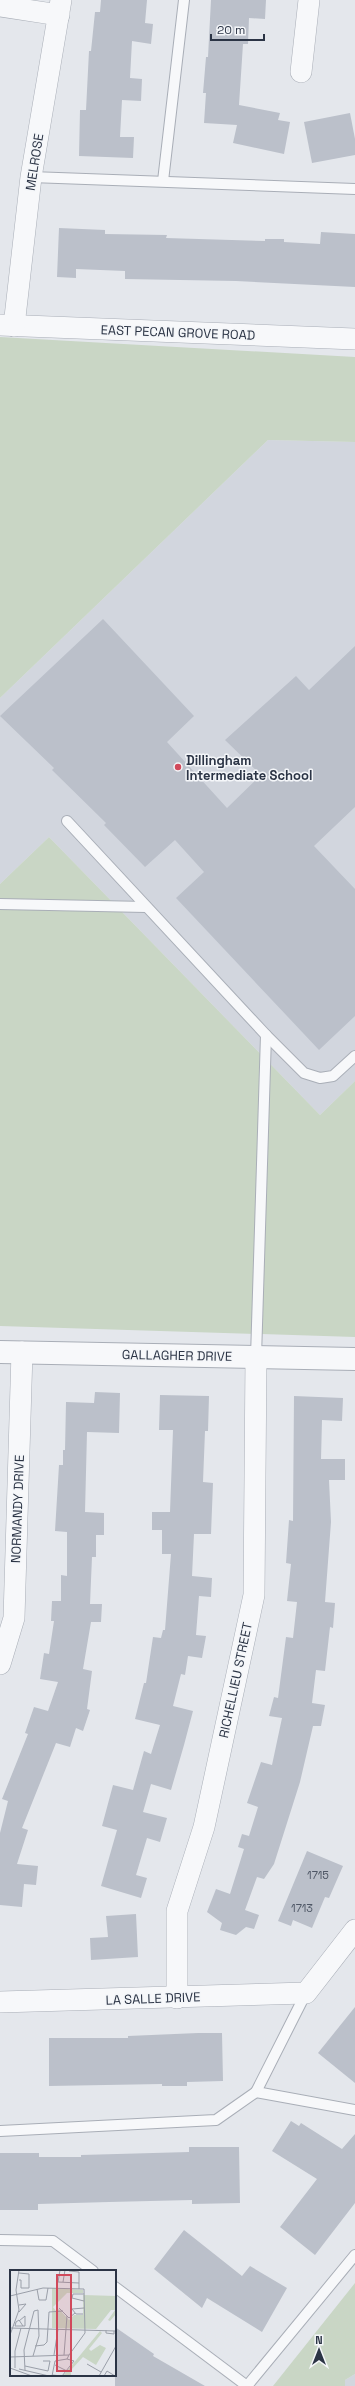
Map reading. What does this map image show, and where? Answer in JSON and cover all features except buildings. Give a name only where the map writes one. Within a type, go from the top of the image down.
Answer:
[{"type":"street","points":[[301,72],[308,0]]},
{"type":"street","points":[[0,6],[60,7]]},
{"type":"street","name":"MELROSE","points":[[7,326],[60,7]]},
{"type":"street","name":"EAST PECAN GROVE ROAD","points":[[7,326],[355,339]]},
{"type":"street","name":"GALLAGHER DRIVE","points":[[0,1352],[355,1359]]},
{"type":"street","name":"NORMANDY DRIVE","points":[[0,1664],[14,1618],[22,1352]]},
{"type":"street","name":"RICHELLIEU STREET","points":[[177,1998],[177,1911],[204,1828],[254,1594],[256,1357]]},
{"type":"street","points":[[306,1993],[355,1930]]},
{"type":"street","name":"LA SALLE DRIVE","points":[[0,2002],[177,1998],[306,1993]]},
{"type":"lane","points":[[163,181],[184,0]]},
{"type":"lane","points":[[31,177],[355,189]]},
{"type":"lane","points":[[67,820],[146,907],[266,1035],[304,1073],[320,1078],[333,1076],[355,1056]]},
{"type":"lane","points":[[0,904],[146,907]]},
{"type":"lane","points":[[256,1357],[266,1035]]},
{"type":"lane","points":[[0,2130],[216,2120],[256,2092],[306,1993]]},
{"type":"lane","points":[[256,2092],[355,2110]]},
{"type":"lane","points":[[0,2240],[53,2241],[92,2270]]},
{"type":"lane","points":[[116,2288],[247,2386],[355,2255]]},
{"type":"shaded area","name":"Dillingham Intermediate School","points":[[268,440],[355,442],[355,1081],[320,1115],[49,837],[0,884],[0,698]]},
{"type":"shaded area","points":[[355,2374],[355,2386],[345,2386],[345,2380]]},
{"type":"green space","points":[[0,337],[355,357],[355,442],[268,440],[0,698]]},
{"type":"green space","points":[[49,837],[320,1115],[355,1081],[355,1337],[0,1326],[0,884]]},
{"type":"green space","points":[[355,2283],[355,2374],[345,2380],[345,2386],[273,2386]]},
{"type":"place","name":"Dillingham Intermediate School","points":[[178,767]]}]
